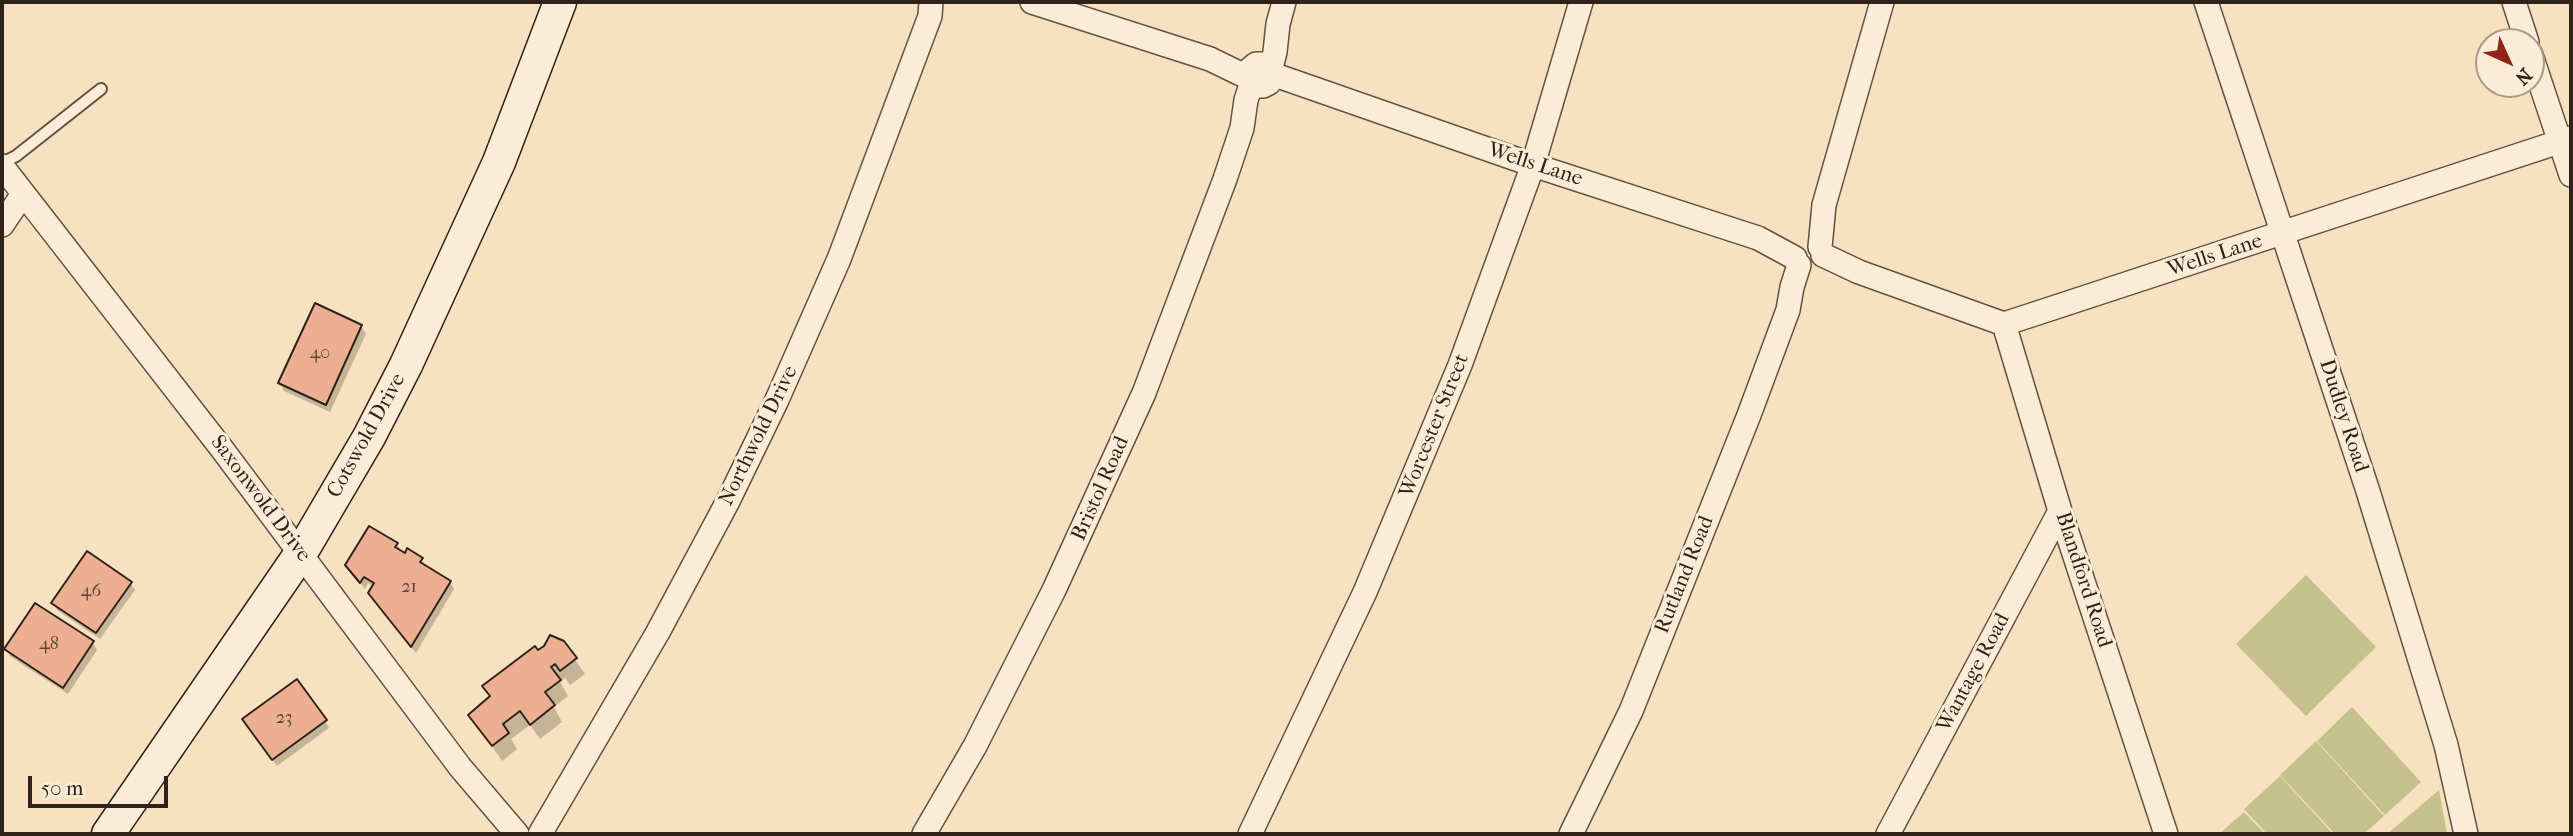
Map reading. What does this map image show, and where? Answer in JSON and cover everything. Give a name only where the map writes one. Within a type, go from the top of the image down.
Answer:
[{"type":"main road","name":"Cotswold Drive","points":[[108,834],[301,553],[369,437],[449,273],[499,162],[561,2]]},
{"type":"street","name":"Wells Lane","points":[[1032,2],[1312,90],[1859,272],[2004,324],[2566,140]]},
{"type":"street","name":"Worcester Street","points":[[1250,834],[1370,579],[1460,365],[1533,165],[1581,2]]},
{"type":"street","name":"Rutland Road","points":[[1571,834],[1631,711],[1788,310],[1801,291],[1882,2]]},
{"type":"street","name":"Dudley Road","points":[[2206,2],[2367,488],[2442,733],[2466,834]]},
{"type":"street","points":[[2514,2],[2522,28]]},
{"type":"street","name":"Northwold Drive","points":[[540,834],[658,632],[728,501],[776,402],[839,259],[934,7]]},
{"type":"street","name":"Bristol Road","points":[[924,834],[975,746],[1054,590],[1149,380],[1225,179],[1241,128],[1246,100],[1261,75],[1270,37],[1281,13]]},
{"type":"street","points":[[2545,89],[2566,140],[2571,175]]},
{"type":"street","name":"Saxonwold Drive","points":[[2,164],[301,553],[460,767],[517,834]]},
{"type":"street","points":[[2,225],[23,194]]},
{"type":"street","name":"Blandford Road","points":[[2004,324],[2060,511],[2166,834]]},
{"type":"street","name":"Wantage Road","points":[[1888,834],[2060,511]]},
{"type":"lane","points":[[2,164],[101,89]]},
{"type":"shaded area","points":[[2306,575],[2376,647],[2306,716],[2236,644]]},
{"type":"shaded area","points":[[2352,707],[2421,782],[2385,815],[2317,741]]},
{"type":"shaded area","points":[[2316,741],[2384,816],[2364,834],[2335,834],[2280,775]]},
{"type":"shaded area","points":[[2280,776],[2333,834],[2267,834],[2244,809]]},
{"type":"shaded area","points":[[2439,790],[2447,834],[2387,834]]},
{"type":"shaded area","points":[[2244,812],[2265,834],[2219,834]]},
{"type":"building","points":[[315,303],[362,325],[326,405],[278,383]]},
{"type":"building","points":[[369,526],[398,543],[395,547],[405,553],[407,548],[423,558],[420,562],[451,581],[411,647],[368,593],[374,583],[364,577],[360,583],[345,565]]},
{"type":"building","points":[[87,551],[132,582],[96,633],[51,603]]},
{"type":"building","points":[[35,603],[94,641],[63,688],[4,649]]},
{"type":"building","points":[[550,635],[564,641],[577,658],[560,671],[555,664],[551,667],[561,680],[545,692],[555,705],[530,725],[520,711],[503,724],[509,733],[492,746],[468,715],[490,696],[482,686],[535,646],[538,650],[544,646]]},
{"type":"building","points":[[297,679],[327,720],[272,760],[242,719]]}]
